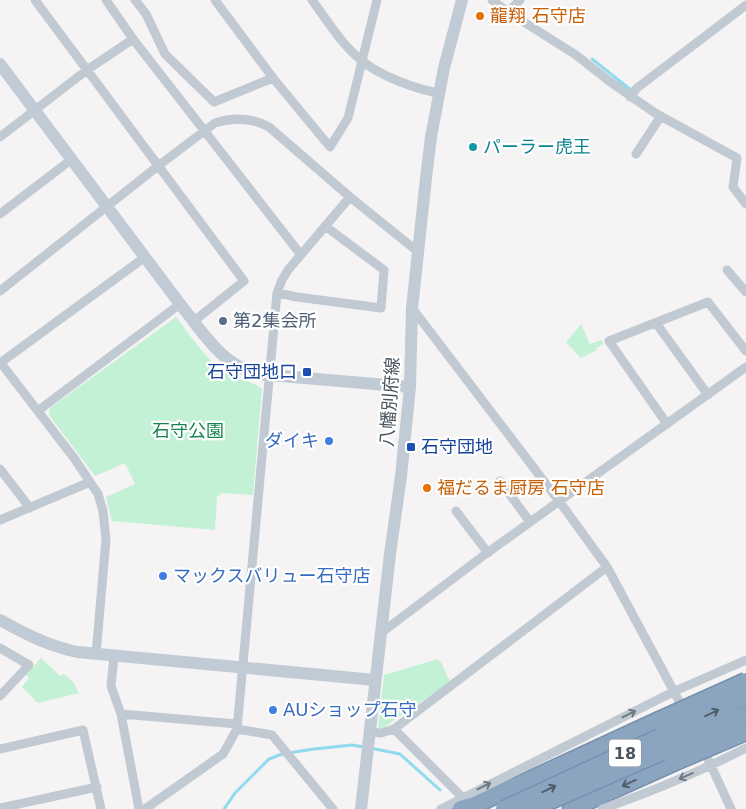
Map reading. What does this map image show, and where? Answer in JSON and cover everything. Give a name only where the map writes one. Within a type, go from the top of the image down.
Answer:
[{"type":"highway","name":"18","points":[[462,803],[475,805],[746,681]]},
{"type":"highway","name":"18","points":[[504,809],[746,698]]},
{"type":"highway","name":"18","points":[[532,809],[746,714]]},
{"type":"highway","name":"18","points":[[571,809],[746,732]]},
{"type":"street","points":[[36,0],[244,281],[194,321]]},
{"type":"street","points":[[106,0],[204,131],[301,255]]},
{"type":"street","points":[[135,0],[146,14],[165,54],[214,102],[273,78]]},
{"type":"street","points":[[216,0],[273,78],[330,147],[348,118],[377,0]]},
{"type":"street","points":[[312,0],[340,38],[361,60],[409,85],[439,93]]},
{"type":"street","name":"八幡別府線","points":[[361,809],[390,554],[401,476],[410,387],[412,308],[417,251],[431,137],[439,93],[462,0]]},
{"type":"street","points":[[492,0],[576,55],[630,97],[737,158],[733,187],[746,204]]},
{"type":"street","points":[[508,12],[520,0]]},
{"type":"street","points":[[630,97],[636,88],[746,5]]},
{"type":"street","points":[[0,138],[87,70],[133,38]]},
{"type":"street","points":[[0,64],[36,109],[180,304],[213,345],[229,360],[248,372],[410,387]]},
{"type":"street","points":[[636,154],[661,116]]},
{"type":"street","points":[[0,291],[204,131],[215,123],[227,119],[258,120],[269,127],[350,197],[417,251]]},
{"type":"street","points":[[0,214],[72,159]]},
{"type":"street","points":[[145,809],[223,754],[237,727],[277,293],[288,270],[350,197]]},
{"type":"street","points":[[277,293],[297,298],[381,308],[384,270],[326,226]]},
{"type":"street","points":[[96,654],[106,540],[103,511],[98,494],[39,410],[0,363],[145,258]]},
{"type":"street","points":[[727,270],[746,292]]},
{"type":"street","points":[[667,424],[609,341],[708,302],[746,351]]},
{"type":"street","points":[[39,410],[180,304]]},
{"type":"street","points":[[412,308],[607,567],[712,765],[731,809]]},
{"type":"street","points":[[656,323],[708,395]]},
{"type":"street","points":[[381,633],[488,552],[746,367]]},
{"type":"street","points":[[0,469],[30,508]]},
{"type":"street","points":[[500,481],[530,522]]},
{"type":"street","points":[[0,520],[90,482]]},
{"type":"street","points":[[456,511],[488,552]]},
{"type":"street","points":[[369,732],[381,733],[394,729],[607,567]]},
{"type":"street","points":[[0,620],[32,638],[58,648],[77,652],[375,680]]},
{"type":"street","points":[[0,648],[29,665],[0,696]]},
{"type":"street","points":[[114,656],[111,686],[121,714],[139,809]]},
{"type":"street","points":[[440,809],[462,803],[674,691],[746,660]]},
{"type":"street","points":[[121,714],[237,727],[272,735],[333,809]]},
{"type":"street","points":[[394,729],[462,803]]},
{"type":"street","points":[[0,749],[83,730],[101,809]]},
{"type":"street","points":[[602,809],[642,795],[746,748]]},
{"type":"street","points":[[0,808],[97,786]]},
{"type":"green space","name":"石守公園","points":[[176,317],[200,349],[221,370],[233,377],[255,384],[262,389],[253,495],[221,493],[217,497],[215,530],[112,521],[106,497],[135,484],[125,463],[95,476],[49,415],[50,408]]},
{"type":"green space","points":[[581,324],[590,344],[601,340],[604,344],[581,358],[566,342]]},
{"type":"green space","points":[[41,658],[60,676],[64,674],[73,682],[79,693],[38,703],[22,687],[29,678],[26,675]]},
{"type":"green space","points":[[438,659],[450,682],[383,728],[379,728],[384,675]]},
{"type":"waterway","points":[[592,59],[631,90],[633,88]]},
{"type":"waterway","points":[[224,809],[235,793],[269,759],[282,754],[314,749],[352,745],[364,747]]},
{"type":"waterway","points":[[370,748],[400,754],[440,790]]},
{"type":"place","name":"龍翔 石守店","points":[[480,16]]},
{"type":"place","name":"パーラー虎王","points":[[473,147]]},
{"type":"place","name":"第2集会所","points":[[223,321]]},
{"type":"place","name":"石守団地口","points":[[307,372]]},
{"type":"place","name":"ダイキ","points":[[329,441]]},
{"type":"place","name":"石守団地","points":[[411,447]]},
{"type":"place","name":"福だるま厨房 石守店","points":[[427,488]]},
{"type":"place","name":"マックスバリュー石守店","points":[[163,576]]},
{"type":"place","name":"AUショップ石守","points":[[273,710]]}]
